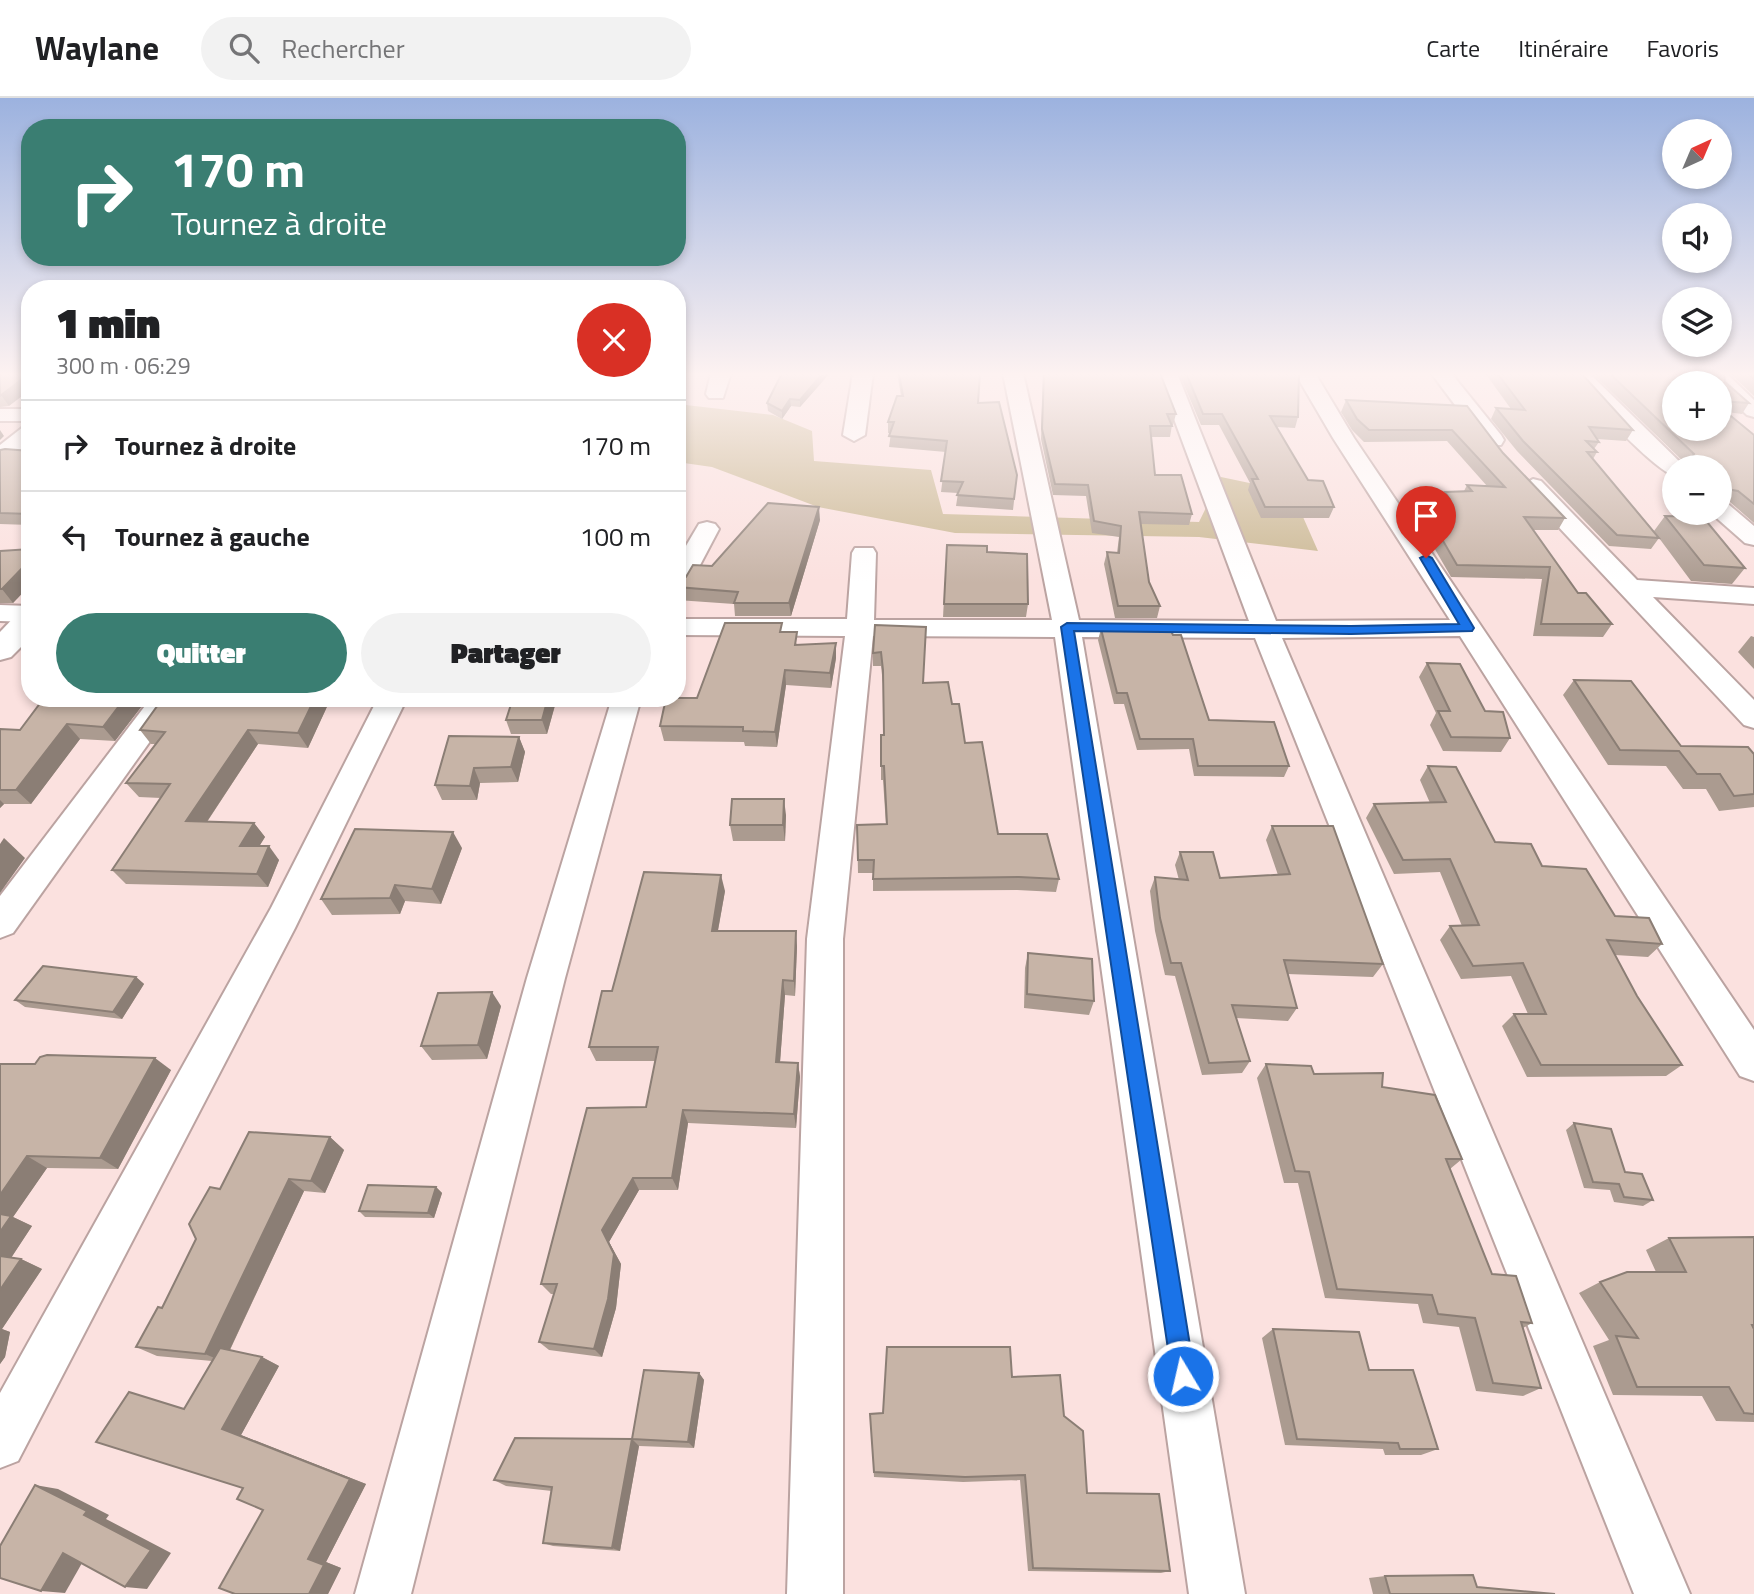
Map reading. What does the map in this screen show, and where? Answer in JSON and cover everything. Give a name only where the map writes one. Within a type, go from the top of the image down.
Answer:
[{"type":"street","points":[[0,456],[16,443]]},
{"type":"street","points":[[1028,443],[1067,627],[1217,1594]]},
{"type":"street","points":[[1196,443],[1265,629],[1662,1594]]},
{"type":"street","points":[[1347,443],[1440,579],[1468,628],[1754,1063]]},
{"type":"street","points":[[1495,443],[1626,587],[1754,718]]},
{"type":"street","points":[[1645,443],[1662,458]]},
{"type":"street","points":[[1732,519],[1754,538]]},
{"type":"street","points":[[686,567],[706,529]]},
{"type":"street","points":[[815,1594],[825,939],[860,627],[864,553]]},
{"type":"street","points":[[1626,587],[1754,596]]},
{"type":"street","points":[[0,613],[21,616]]},
{"type":"street","points":[[0,650],[21,627]]},
{"type":"street","points":[[686,627],[1468,628]]},
{"type":"street","points":[[0,922],[160,707]]},
{"type":"street","points":[[0,1443],[283,918],[388,707]]},
{"type":"street","points":[[383,1594],[546,978],[625,707]]},
{"type":"shaded area","points":[[686,443],[813,443],[814,461],[931,470],[943,514],[1199,522],[1221,477],[1292,492],[1318,551],[1199,537],[955,533],[818,507],[712,467],[686,463]]},
{"type":"building","points":[[947,443],[1009,443],[1017,475],[1014,499],[957,495],[963,482],[941,481]]},
{"type":"building","points":[[1045,443],[1152,443],[1155,475],[1181,475],[1192,514],[1139,512],[1149,582],[1160,606],[1118,606],[1107,552],[1119,553],[1121,526],[1094,521],[1088,485],[1055,484]]},
{"type":"building","points":[[1238,443],[1286,443],[1308,480],[1323,481],[1334,507],[1265,507],[1252,479],[1258,479]]},
{"type":"building","points":[[1464,443],[1495,443],[1565,518],[1524,517],[1578,593],[1586,593],[1612,624],[1541,624],[1550,567],[1457,565],[1431,520],[1417,503],[1431,502],[1427,498],[1449,498],[1445,492],[1472,491],[1467,485],[1505,487]]},
{"type":"building","points":[[1525,443],[1588,443],[1597,452],[1587,452],[1659,538],[1617,535]]},
{"type":"building","points":[[1682,443],[1754,443],[1754,504],[1738,491],[1732,490],[1732,455],[1693,455]]},
{"type":"building","points":[[0,450],[21,450],[21,514],[0,513]]},
{"type":"building","points":[[768,503],[819,507],[789,603],[734,603],[738,592],[686,588],[686,577],[693,565],[712,566]]},
{"type":"building","points":[[1672,525],[1710,525],[1745,568],[1704,565]]},
{"type":"building","points":[[947,545],[987,546],[987,552],[1027,554],[1028,604],[944,604]]},
{"type":"building","points":[[21,550],[21,569],[2,589],[0,589],[0,551]]},
{"type":"building","points":[[725,623],[782,623],[780,632],[797,632],[795,645],[836,643],[830,673],[785,670],[775,732],[743,731],[743,727],[660,726],[664,707],[686,707],[686,698],[697,698]]},
{"type":"building","points":[[875,625],[926,627],[923,683],[948,682],[952,704],[959,704],[965,743],[982,742],[998,834],[1047,834],[1059,879],[873,879],[874,860],[858,860],[857,825],[887,824],[884,766],[881,766],[881,735],[884,735],[883,670],[881,652],[873,653]]},
{"type":"building","points":[[1101,629],[1170,629],[1173,635],[1181,635],[1209,720],[1274,722],[1289,766],[1198,766],[1193,739],[1140,739],[1127,693],[1117,693]]},
{"type":"building","points":[[1427,663],[1460,664],[1485,711],[1503,712],[1510,738],[1451,737],[1438,711],[1450,711]]},
{"type":"building","points":[[1574,680],[1631,681],[1681,746],[1748,747],[1754,754],[1754,794],[1734,796],[1720,774],[1697,774],[1679,751],[1620,750]]},
{"type":"building","points":[[37,707],[118,707],[103,727],[67,724],[16,790],[0,790],[0,729],[20,730]]},
{"type":"building","points":[[157,707],[311,707],[298,733],[248,730],[186,821],[254,823],[240,846],[269,846],[257,874],[112,870],[170,784],[126,783],[165,732],[140,730]]},
{"type":"building","points":[[510,707],[546,707],[542,720],[506,720]]},
{"type":"building","points":[[449,736],[519,737],[511,767],[474,768],[470,786],[435,785]]},
{"type":"building","points":[[1428,766],[1456,767],[1495,842],[1531,844],[1542,866],[1586,869],[1615,916],[1649,918],[1662,944],[1607,940],[1637,996],[1682,1065],[1541,1065],[1514,1014],[1546,1014],[1523,963],[1473,966],[1450,926],[1479,925],[1450,859],[1403,860],[1374,804],[1446,802]]},
{"type":"building","points":[[732,799],[784,799],[783,825],[730,825]]},
{"type":"building","points":[[1272,826],[1333,826],[1383,964],[1284,960],[1297,1008],[1232,1005],[1250,1061],[1209,1063],[1181,963],[1171,963],[1160,918],[1155,877],[1188,880],[1180,852],[1213,852],[1220,878],[1290,874]]},
{"type":"building","points":[[355,829],[453,832],[432,889],[395,885],[390,898],[321,899]]},
{"type":"building","points":[[644,872],[721,875],[712,931],[796,931],[794,981],[783,980],[776,1062],[798,1063],[794,1114],[683,1110],[672,1178],[633,1178],[602,1230],[614,1254],[608,1299],[594,1349],[539,1342],[557,1284],[541,1284],[587,1108],[646,1107],[658,1047],[589,1047],[602,991],[612,991]]},
{"type":"building","points":[[1028,953],[1092,959],[1094,1001],[1027,994]]},
{"type":"building","points":[[43,966],[136,977],[113,1012],[15,1000]]},
{"type":"building","points":[[492,992],[478,1045],[421,1046],[438,993]]},
{"type":"building","points":[[40,1057],[155,1058],[100,1158],[27,1156],[0,1195],[0,1064],[35,1064]]},
{"type":"building","points":[[1266,1064],[1311,1066],[1314,1074],[1383,1073],[1382,1087],[1435,1095],[1462,1159],[1446,1159],[1492,1274],[1516,1276],[1532,1323],[1521,1322],[1541,1388],[1493,1383],[1475,1318],[1438,1314],[1432,1295],[1337,1289],[1309,1172],[1295,1171]]},
{"type":"building","points":[[1574,1123],[1611,1129],[1625,1172],[1642,1174],[1653,1200],[1624,1197],[1619,1184],[1593,1182]]},
{"type":"building","points":[[249,1132],[330,1137],[311,1181],[289,1179],[205,1354],[136,1347],[158,1307],[162,1308],[196,1239],[189,1224],[210,1187],[220,1189]]},
{"type":"building","points":[[368,1185],[436,1187],[428,1213],[359,1211]]},
{"type":"building","points":[[0,1214],[11,1216],[0,1232]]},
{"type":"building","points":[[1754,1237],[1754,1414],[1744,1413],[1729,1387],[1637,1387],[1616,1336],[1638,1338],[1600,1282],[1627,1272],[1686,1272],[1669,1238]]},
{"type":"building","points":[[0,1256],[21,1259],[0,1290]]},
{"type":"building","points":[[1273,1329],[1359,1332],[1369,1370],[1413,1370],[1438,1449],[1400,1449],[1398,1443],[1297,1439]]},
{"type":"building","points":[[887,1347],[1010,1347],[1012,1377],[1060,1375],[1064,1416],[1083,1431],[1087,1493],[1159,1494],[1170,1571],[1033,1568],[1025,1475],[965,1477],[874,1472],[870,1414],[883,1413]]},
{"type":"building","points":[[220,1348],[262,1357],[222,1429],[350,1479],[308,1559],[324,1565],[309,1594],[235,1594],[219,1588],[263,1510],[237,1499],[243,1488],[96,1442],[129,1392],[184,1409]]},
{"type":"building","points":[[644,1370],[699,1373],[688,1442],[632,1439]]},
{"type":"building","points":[[515,1438],[632,1439],[612,1548],[543,1543],[552,1487],[494,1480]]},
{"type":"building","points":[[35,1485],[87,1511],[84,1515],[151,1550],[125,1587],[63,1553],[41,1591],[0,1578],[0,1546]]},
{"type":"building","points":[[1473,1575],[1477,1587],[1555,1594],[1390,1594],[1385,1576]]},
{"type":"route","points":[[1183,1376],[1067,627],[1351,630],[1468,628],[1426,558]]}]
